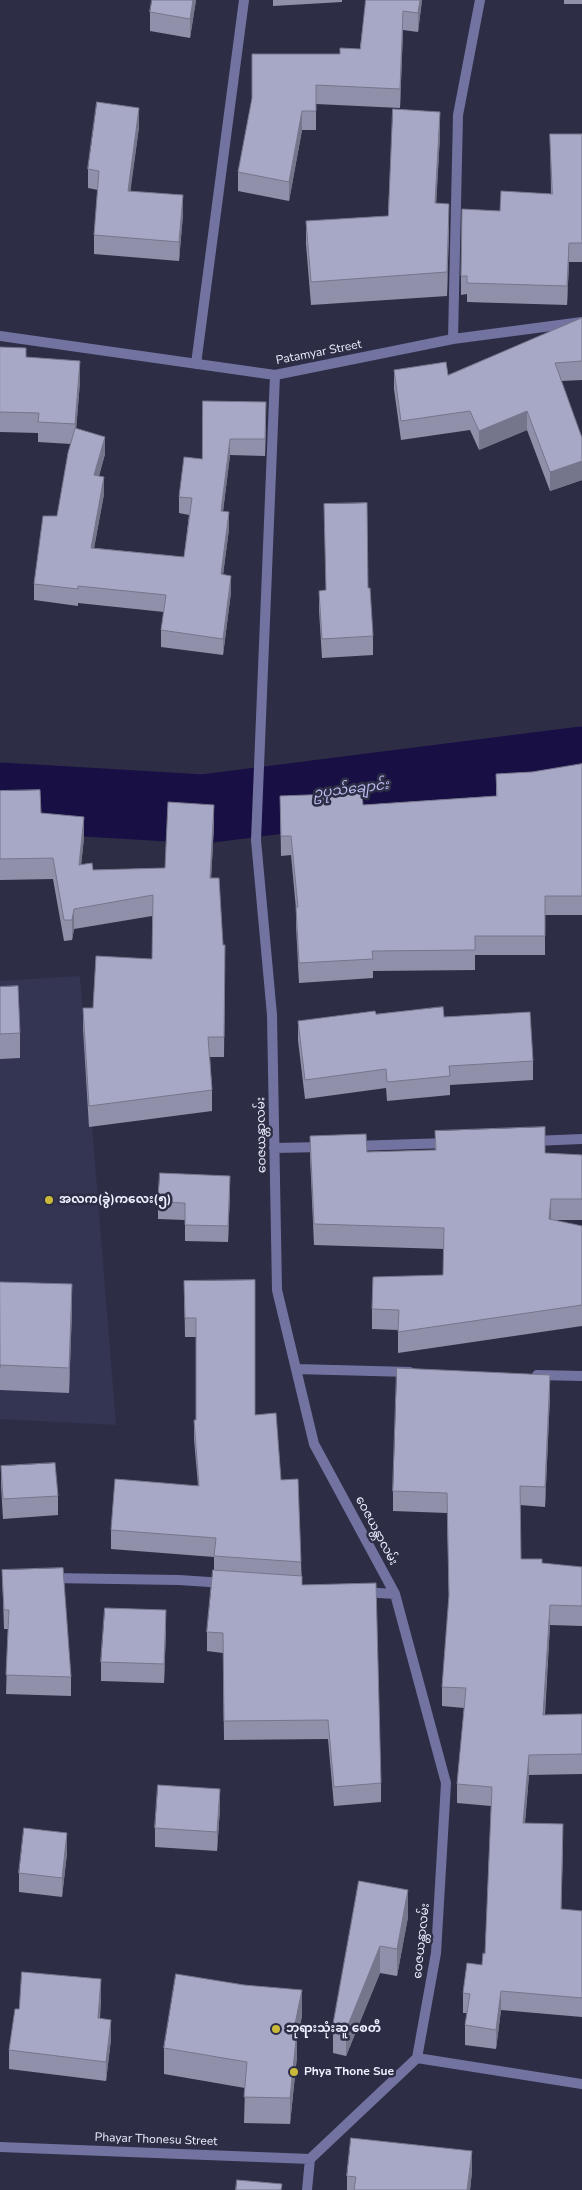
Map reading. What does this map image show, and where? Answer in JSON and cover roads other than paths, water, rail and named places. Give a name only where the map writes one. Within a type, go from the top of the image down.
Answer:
[{"type":"street","points":[[196,364],[244,0]]},
{"type":"street","points":[[453,339],[458,115],[480,0]]},
{"type":"street","name":"Patamyar Street","points":[[0,336],[276,376],[453,339],[582,322]]},
{"type":"street","name":"ဝေဇယန္တာလမ်း","points":[[276,376],[256,840],[272,1015],[277,1290],[314,1444],[396,1594],[446,1783],[436,1953],[417,2058]]},
{"type":"street","points":[[522,1141],[582,1139]]},
{"type":"street","points":[[274,1148],[463,1143]]},
{"type":"street","points":[[296,1368],[424,1372]]},
{"type":"street","points":[[523,1375],[582,1376]]},
{"type":"street","points":[[40,1578],[179,1580],[238,1584]]},
{"type":"street","points":[[356,1592],[396,1594]]},
{"type":"street","points":[[307,2190],[310,2159],[417,2058],[582,2084]]},
{"type":"street","name":"Phayar Thonesu Street","points":[[0,2147],[310,2159]]},
{"type":"waterway","name":"ဥပုသ်ချောင်း","points":[[0,797],[203,809],[582,761]]},
{"type":"place","name":"အလက(ခွဲ)ကလေး(၅)","points":[[49,1200]]},
{"type":"place","name":"ဘုရားသုံးဆူ စေတီ","points":[[276,2029]]},
{"type":"place","name":"Phya Thone Sue","points":[[294,2072]]}]
